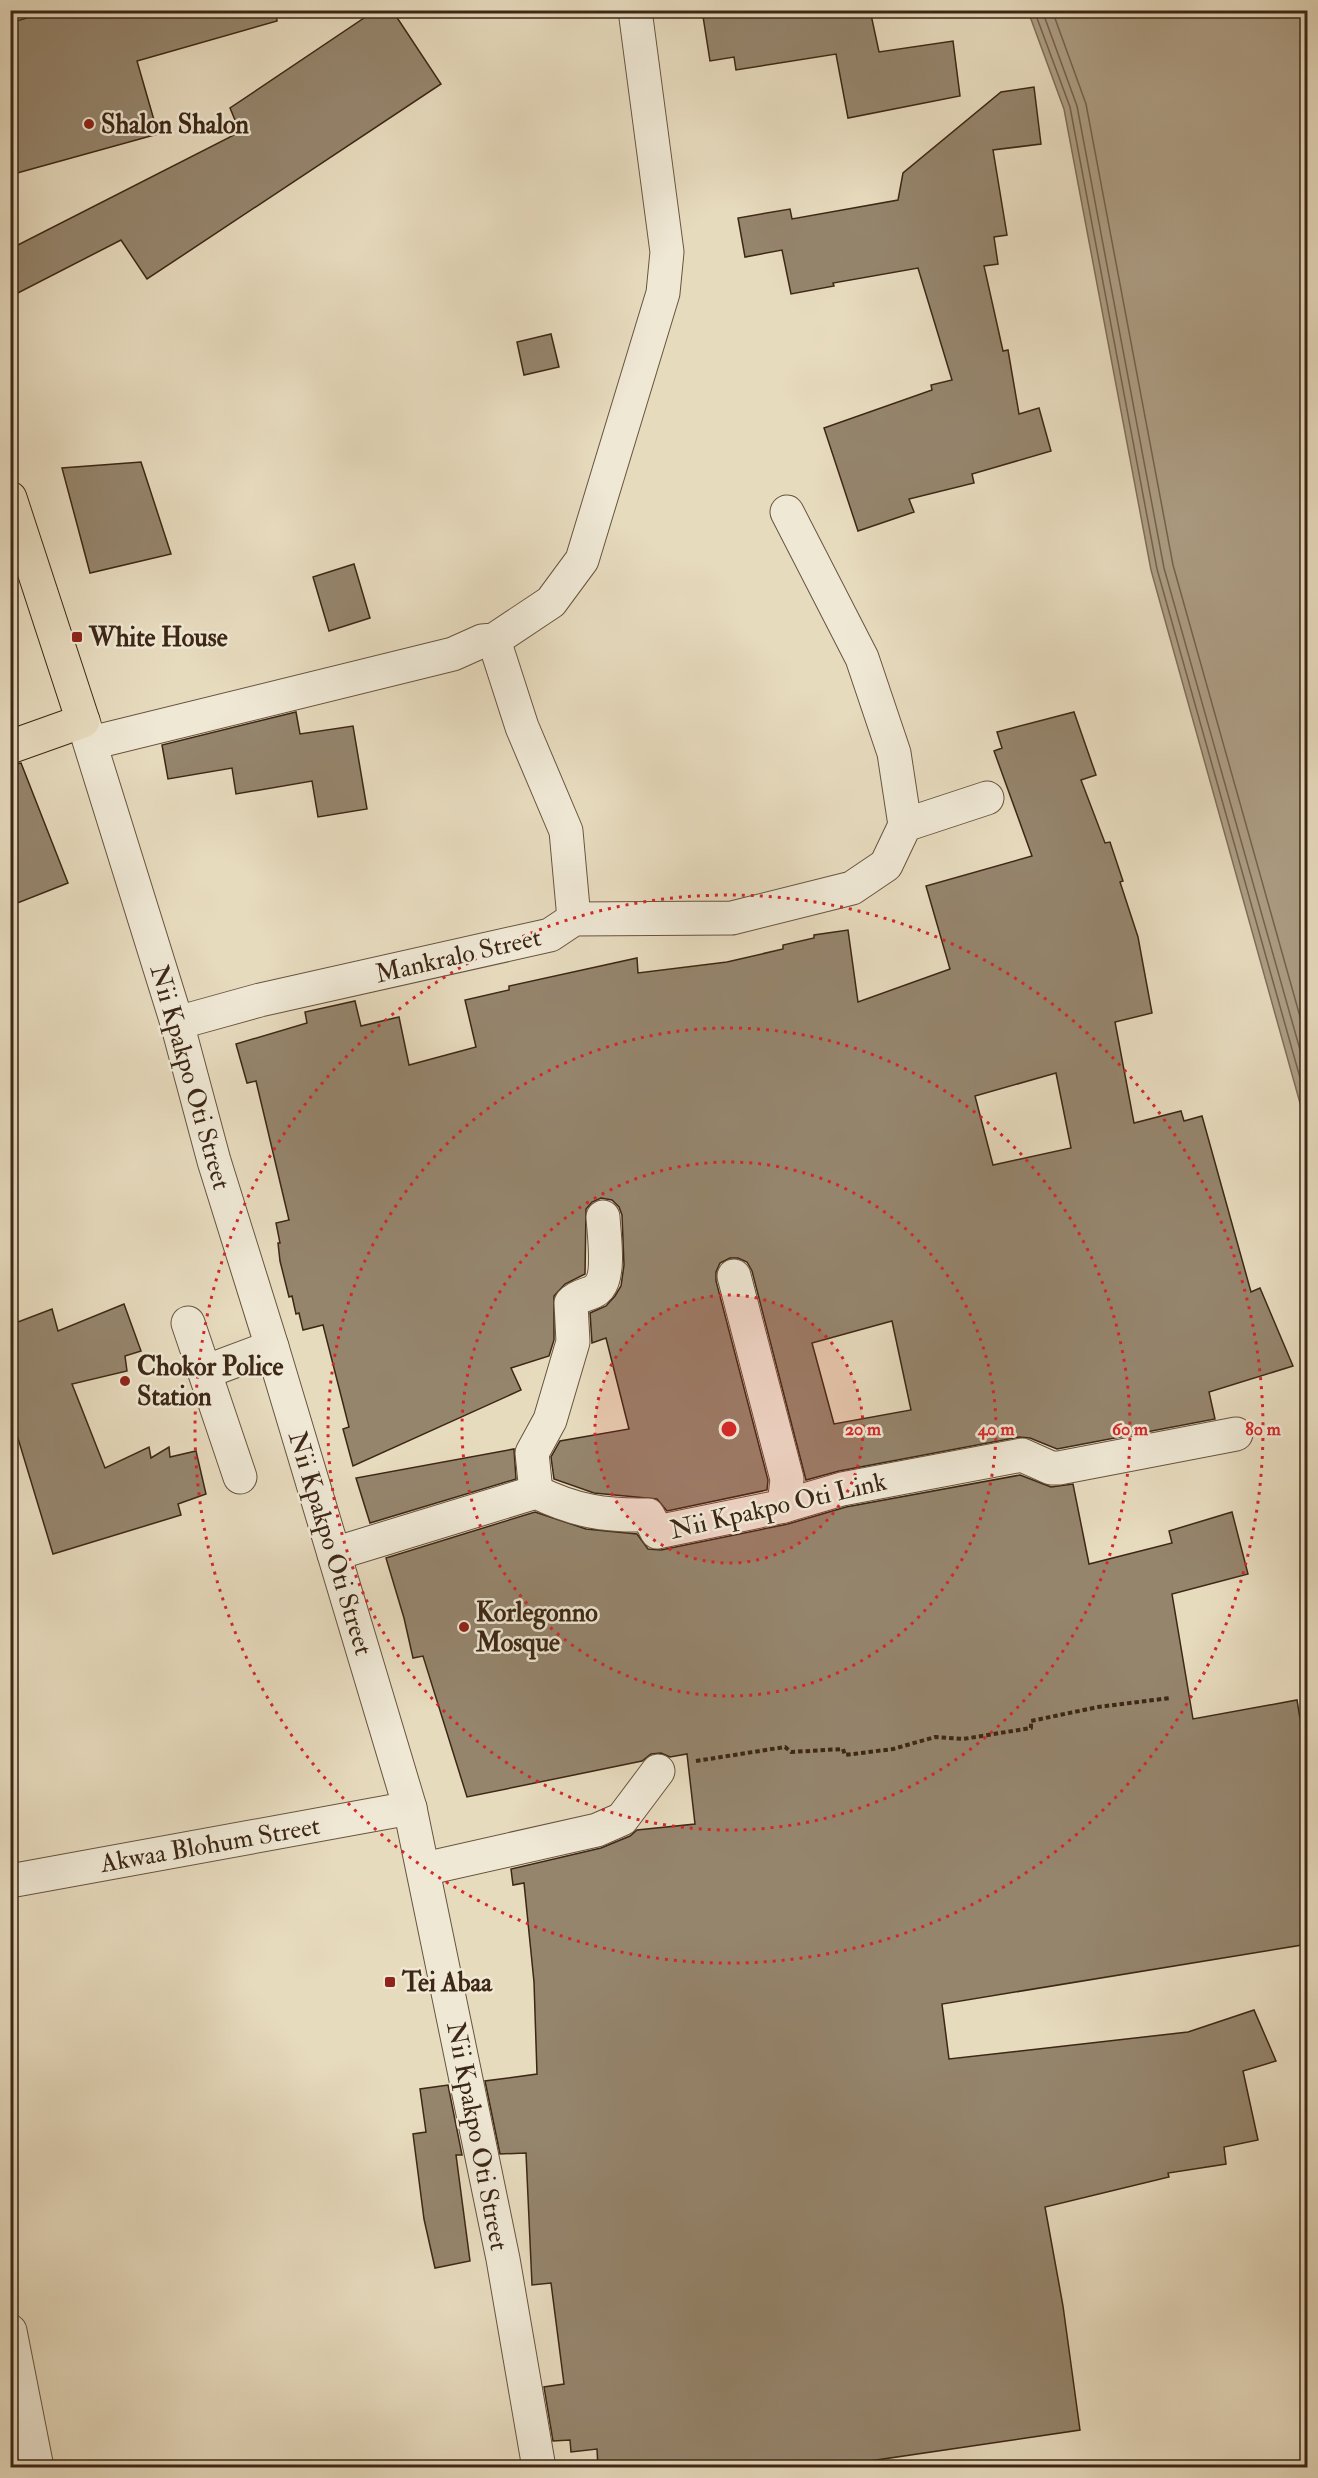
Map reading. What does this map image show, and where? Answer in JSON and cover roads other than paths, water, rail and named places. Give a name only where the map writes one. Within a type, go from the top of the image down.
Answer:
[{"type":"main road","name":"Nii Kpakpo Oti Street","points":[[10,498],[87,732]]},
{"type":"main road","points":[[10,747],[87,732]]},
{"type":"street","points":[[87,732],[453,654],[482,641],[494,640],[551,602],[582,560],[663,293],[667,252],[635,10]]},
{"type":"street","points":[[787,512],[862,658],[894,753],[905,825],[987,798]]},
{"type":"street","points":[[494,640],[522,727],[566,831],[574,919]]},
{"type":"street","name":"Nii Kpakpo Oti Street","points":[[87,732],[177,1023],[214,1161],[410,1808],[503,2259],[539,2468]]},
{"type":"street","name":"Mankralo Street","points":[[177,1023],[261,1000],[550,935],[574,919],[732,918],[852,888],[886,866],[905,825]]},
{"type":"street","points":[[334,1554],[536,1492],[532,1453],[550,1420],[573,1342],[571,1303],[577,1296],[593,1292],[600,1287],[605,1274],[603,1217]]},
{"type":"street","points":[[734,1276],[787,1479],[784,1506]]},
{"type":"street","points":[[188,1323],[240,1477]]},
{"type":"street","points":[[205,1372],[272,1347]]},
{"type":"street","name":"Nii Kpakpo Oti Link","points":[[536,1492],[560,1504],[612,1516],[648,1515],[657,1532],[784,1506],[842,1489],[1022,1455],[1051,1468],[1059,1468],[1236,1434]]},
{"type":"street","points":[[424,1869],[597,1830],[622,1819],[658,1771]]},
{"type":"street","name":"Akwaa Blohum Street","points":[[10,1881],[410,1808]]},
{"type":"street","points":[[10,2331],[37,2468]]},
{"type":"water","points":[[1028,11],[1307,11],[1307,1128],[1151,570],[1064,109]]},
{"type":"place","name":"Shalon Shalon","points":[[89,124]]},
{"type":"place","name":"White House","points":[[77,637]]},
{"type":"place","name":"Chokor Police Station","points":[[125,1381]]},
{"type":"place","name":"Korlegonno Mosque","points":[[464,1627]]},
{"type":"place","name":"Tei Abaa","points":[[390,1982]]}]
